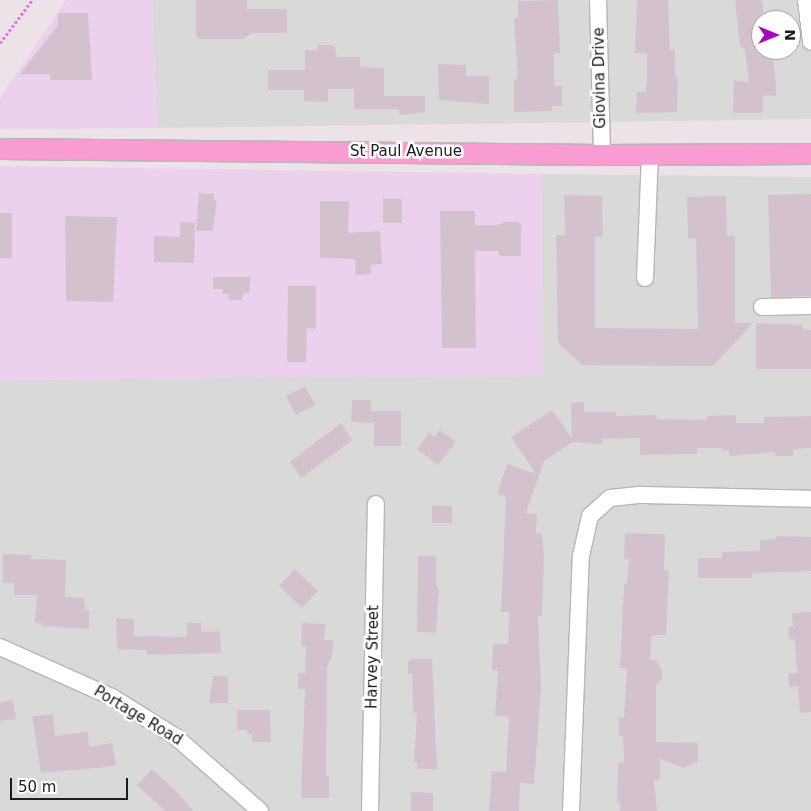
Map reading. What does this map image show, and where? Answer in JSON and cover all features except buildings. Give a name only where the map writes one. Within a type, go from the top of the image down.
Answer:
[{"type":"main road","name":"St Paul Avenue","points":[[0,149],[602,155],[811,154]]},
{"type":"street","name":"Giovina Drive","points":[[598,0],[602,155]]},
{"type":"street","points":[[806,0],[811,42]]},
{"type":"street","points":[[645,278],[650,155]]},
{"type":"street","points":[[762,307],[811,306]]},
{"type":"street","points":[[571,811],[580,556],[590,516],[610,498],[641,495],[811,499]]},
{"type":"street","name":"Harvey Street","points":[[370,811],[376,504]]},
{"type":"street","name":"Portage Road","points":[[0,647],[112,697],[176,737],[260,811]]},
{"type":"path","points":[[0,43],[32,0]]},
{"type":"shaded area","points":[[66,0],[152,0],[157,128],[0,129],[0,98]]},
{"type":"shaded area","points":[[152,0],[811,0],[811,119],[157,128]]},
{"type":"shaded area","points":[[0,166],[541,174],[543,376],[0,380]]},
{"type":"shaded area","points":[[541,174],[811,177],[811,811],[0,811],[0,380],[543,376]]}]
